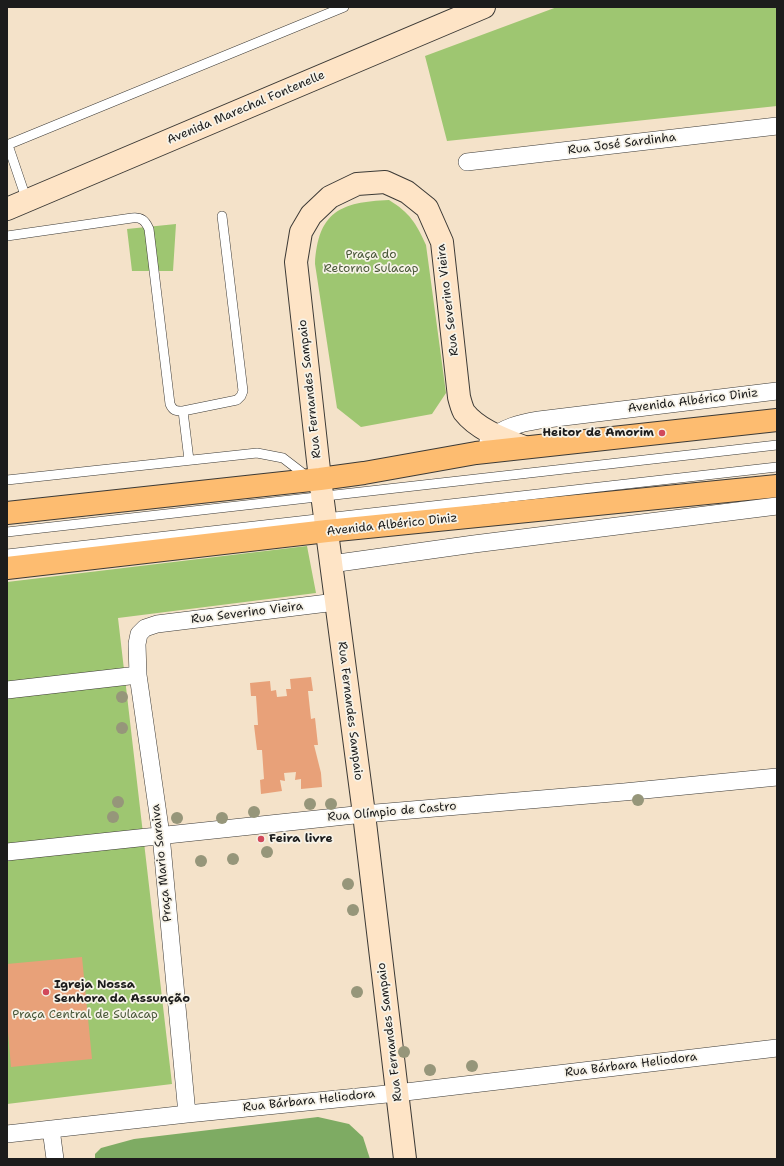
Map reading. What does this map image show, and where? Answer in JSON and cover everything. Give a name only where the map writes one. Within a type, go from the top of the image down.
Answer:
[{"type":"main road","name":"Avenida Marechal Fontenelle","points":[[17,205],[484,7]]},
{"type":"main road","name":"Rua Severino Vieira","points":[[296,262],[301,232],[311,215],[330,197],[357,184],[385,182],[407,192],[427,208],[442,242],[459,397],[464,411],[476,423],[494,435],[524,447]]},
{"type":"main road","name":"Rua Fernandes Sampaio","points":[[296,262],[318,485],[326,524],[364,814],[405,1159]]},
{"type":"main road","points":[[7,513],[318,485],[364,473],[476,452],[777,420]]},
{"type":"main road","name":"Avenida Albérico Diniz","points":[[7,568],[326,524],[777,486]]},
{"type":"street","name":"Rua José Sardinha","points":[[467,162],[777,126]]},
{"type":"street","name":"Avenida Albérico Diniz","points":[[476,452],[494,435],[516,424],[777,391]]},
{"type":"street","points":[[331,564],[482,543],[777,506]]},
{"type":"street","name":"Rua Severino Vieira","points":[[157,624],[336,602]]},
{"type":"street","name":"Praça Mario Saraiva","points":[[157,624],[145,628],[139,634],[137,644],[138,675],[161,835],[187,1114]]},
{"type":"street","points":[[7,690],[138,675]]},
{"type":"street","name":"Rua Olímpio de Castro","points":[[7,852],[364,814],[624,792],[777,777]]},
{"type":"street","name":"Rua Bárbara Heliodora","points":[[7,1134],[51,1128],[397,1093],[777,1048]]},
{"type":"street","points":[[51,1128],[55,1159]]},
{"type":"lane","points":[[17,205],[7,145],[344,7]]},
{"type":"lane","points":[[7,236],[139,217],[146,222],[149,229],[170,404],[176,411],[183,411],[237,400],[243,391],[222,216]]},
{"type":"lane","points":[[183,411],[189,460]]},
{"type":"lane","points":[[7,532],[318,485],[777,445]]},
{"type":"lane","points":[[7,480],[257,453],[270,454],[283,458],[318,485]]},
{"type":"lane","points":[[7,554],[326,524],[777,467]]},
{"type":"green space","points":[[557,7],[777,7],[777,106],[447,141],[425,56]]},
{"type":"green space","name":"Praça do Retorno Sulacap","points":[[389,200],[402,209],[412,219],[426,245],[446,393],[432,414],[361,427],[337,408],[315,264],[317,246],[321,232],[327,221],[335,213],[345,207],[357,204]]},
{"type":"green space","points":[[176,224],[173,271],[132,271],[127,229]]},
{"type":"green space","name":"Praça Central de Sulacap","points":[[307,546],[316,593],[118,618],[172,1084],[7,1104],[7,582]]},
{"type":"green space","points":[[318,1117],[349,1124],[363,1137],[370,1159],[95,1159],[95,1154],[101,1148],[134,1139]]},
{"type":"building","points":[[311,677],[313,691],[308,691],[311,719],[315,718],[318,745],[314,745],[321,773],[322,787],[301,789],[301,779],[295,780],[296,772],[284,773],[285,781],[280,780],[282,791],[261,794],[260,780],[264,779],[262,750],[257,750],[254,725],[258,725],[256,696],[251,696],[250,683],[270,681],[271,691],[276,690],[277,697],[287,696],[286,689],[291,689],[290,679]]},
{"type":"building","name":"Igreja Nossa Senhora da Assunção","points":[[82,957],[92,1059],[11,1067],[7,1020],[7,964]]},
{"type":"place","name":"Heitor de Amorim","points":[[662,433]]},
{"type":"place","name":"Feira livre","points":[[261,839]]},
{"type":"place","name":"Igreja Nossa Senhora da Assunção","points":[[46,992]]}]
